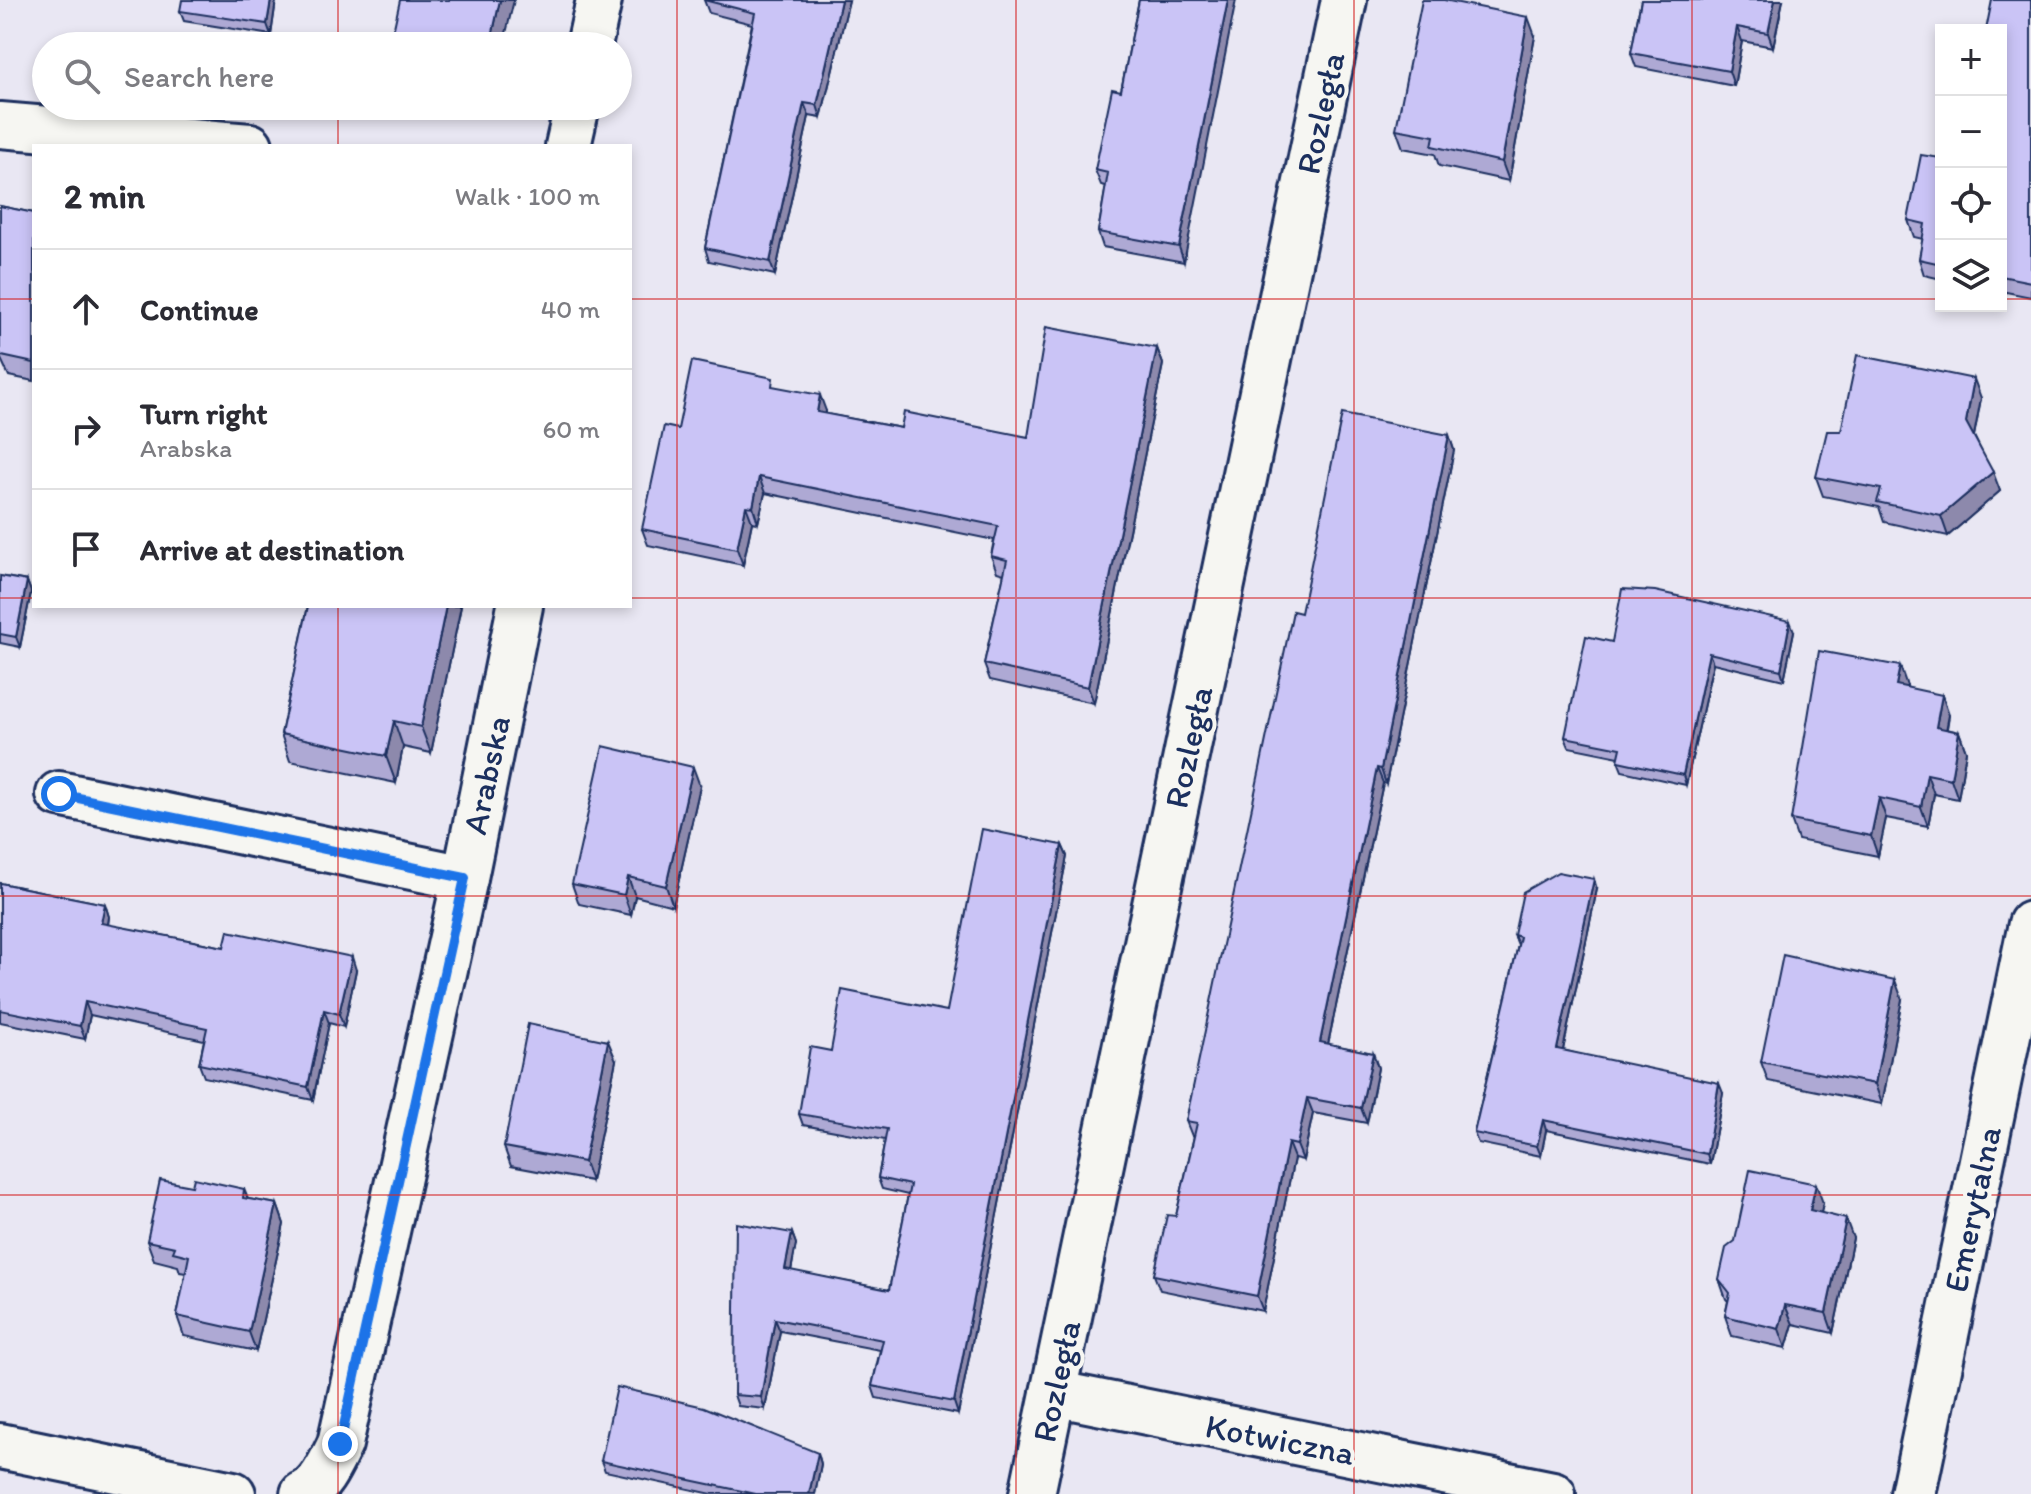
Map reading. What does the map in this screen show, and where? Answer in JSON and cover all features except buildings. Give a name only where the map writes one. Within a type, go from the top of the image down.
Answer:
[{"type":"street","points":[[592,32],[599,0]]},
{"type":"street","name":"Rozległa","points":[[1032,1494],[1344,0]]},
{"type":"street","points":[[568,144],[574,120]]},
{"type":"street","points":[[0,125],[226,144]]},
{"type":"street","name":"Arabska","points":[[303,1494],[309,1492],[329,1466],[340,1444],[465,878],[520,608]]},
{"type":"street","points":[[59,794],[465,878]]},
{"type":"street","name":"Emerytalna","points":[[1913,1494],[2031,924]]},
{"type":"street","name":"Kotwiczna","points":[[1053,1393],[1553,1494]]},
{"type":"street","points":[[0,1446],[233,1494]]},
{"type":"route","points":[[59,794],[465,878],[340,1444]]}]
